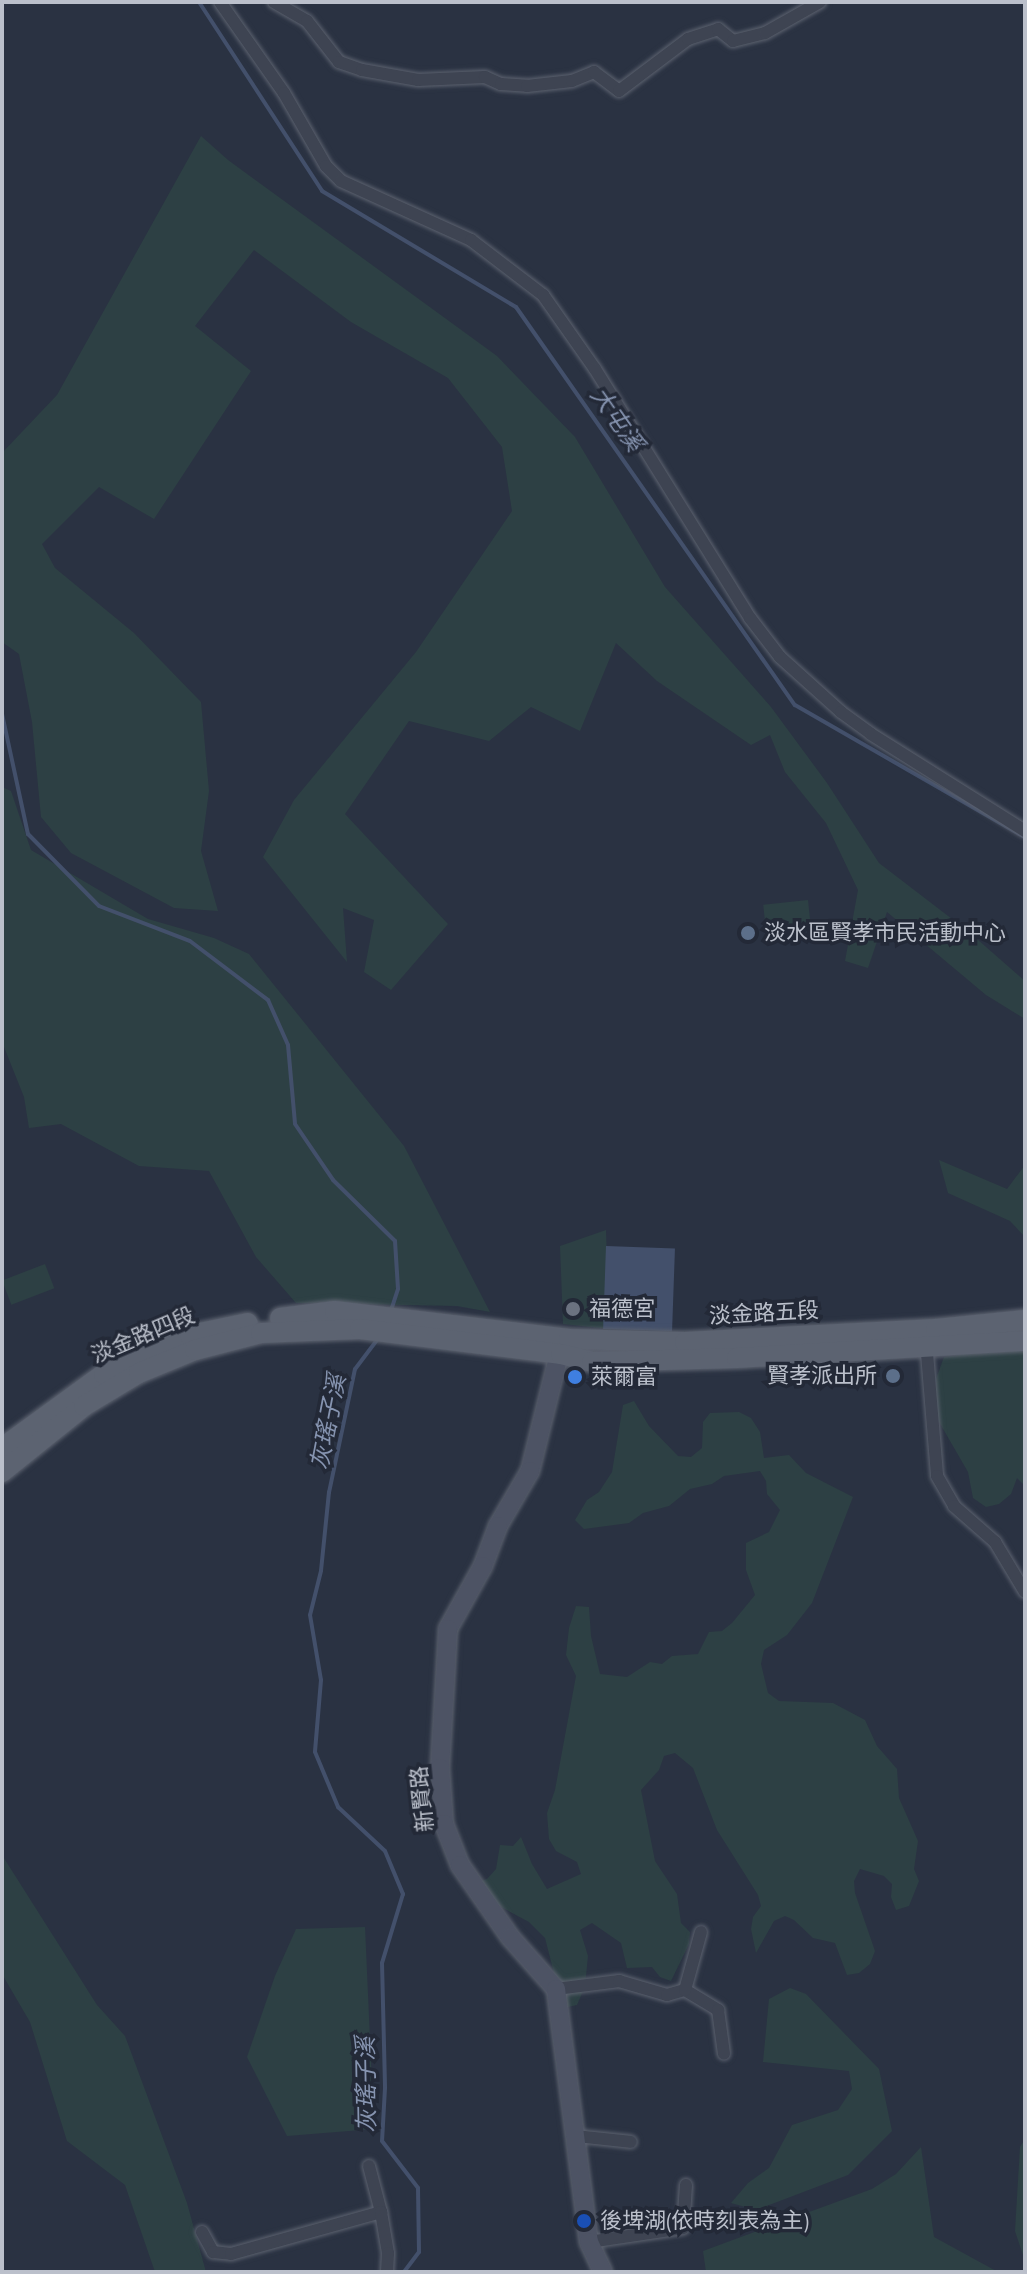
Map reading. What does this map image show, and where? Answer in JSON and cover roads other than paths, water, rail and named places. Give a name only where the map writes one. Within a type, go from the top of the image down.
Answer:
[{"type":"main road","name":"淡金路四段","points":[[2,1448],[104,1374],[190,1335],[271,1319],[335,1311],[365,1322]]},
{"type":"main road","name":"淡金路五段","points":[[925,1339],[1025,1320]]},
{"type":"main road","points":[[365,1322],[562,1346]]},
{"type":"main road","name":"淡金路四段","points":[[2,1472],[84,1406],[139,1373],[195,1350],[261,1333],[365,1322]]},
{"type":"main road","name":"淡金路五段","points":[[411,1326],[506,1330],[562,1346],[925,1339],[1025,1341]]},
{"type":"street","points":[[220,2],[284,93],[326,166],[341,181],[471,240],[543,295],[595,369],[742,605],[780,657],[861,727],[1025,831]]},
{"type":"street","points":[[274,2],[307,21],[339,62],[362,70],[418,80],[485,77],[501,84],[527,86],[572,81],[594,72],[619,91],[688,39],[718,29],[733,41],[765,33],[820,2]]},
{"type":"street","points":[[925,1339],[937,1476],[954,1506],[995,1542],[1025,1592]]},
{"type":"street","name":"新賢路","points":[[556,1989],[510,1937],[460,1865],[444,1824],[440,1768],[448,1629],[483,1566],[498,1526],[530,1471],[540,1422],[555,1383],[562,1346]]},
{"type":"street","points":[[685,1990],[701,1932]]},
{"type":"street","points":[[603,2272],[589,2242],[556,1989],[619,1981],[667,1995],[685,1990],[718,2010],[724,2054]]},
{"type":"street","points":[[576,2136],[631,2142]]},
{"type":"street","points":[[369,2166],[388,2253],[387,2272]]},
{"type":"street","points":[[589,2242],[683,2228],[686,2185]]},
{"type":"street","points":[[202,2232],[213,2252],[231,2254],[381,2212]]},
{"type":"water","points":[[606,1246],[675,1248],[672,1331],[603,1329]]},
{"type":"waterway","name":"大屯溪","points":[[199,2],[322,191],[516,307],[795,705],[1025,837]]},
{"type":"waterway","name":"灰瑤子溪","points":[[2,714],[28,834],[99,906],[190,941],[268,1000],[288,1045],[295,1124],[333,1180],[395,1241],[398,1289],[391,1310]]},
{"type":"waterway","name":"灰瑤子溪","points":[[377,1340],[355,1369],[329,1492],[321,1571],[310,1615],[321,1680],[315,1752],[338,1807],[385,1851],[403,1894],[382,1963],[385,2088],[382,2141],[418,2188],[419,2252],[404,2272]]},
{"type":"place","name":"淡水區賢孝市民活動中心","points":[[748,933]]},
{"type":"place","name":"福德宮","points":[[573,1309]]},
{"type":"place","name":"賢孝派出所","points":[[893,1376]]},
{"type":"place","name":"萊爾富","points":[[575,1377]]},
{"type":"place","name":"後埤湖(依時刻表為主)","points":[[584,2221]]}]
